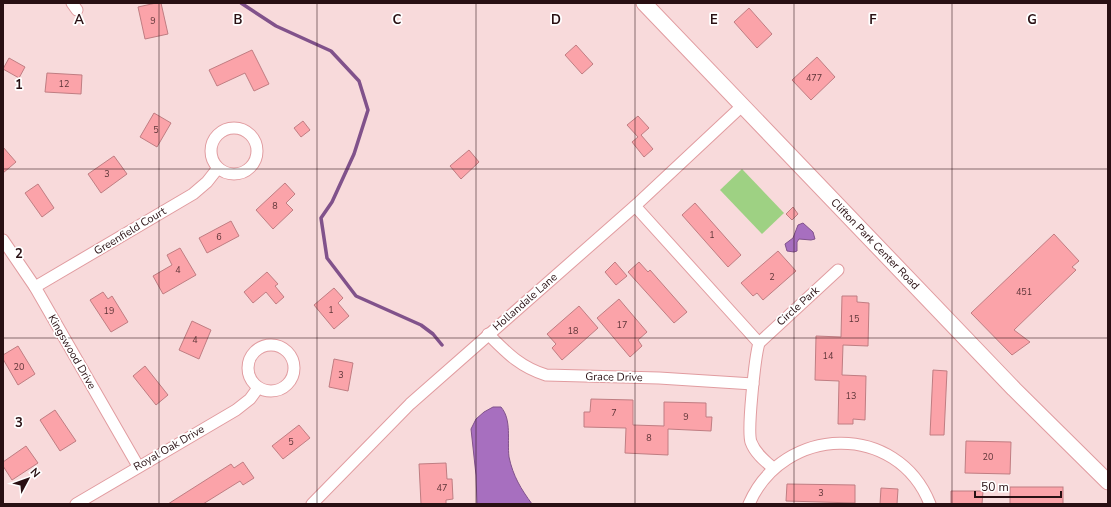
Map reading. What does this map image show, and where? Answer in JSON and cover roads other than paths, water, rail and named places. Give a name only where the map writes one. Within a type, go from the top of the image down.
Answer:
[{"type":"street","name":"Clifton Park Center Road","points":[[644,3],[1014,389],[1108,482]]},
{"type":"street","name":"Hollandale Lane","points":[[312,504],[410,404],[635,206],[743,105]]},
{"type":"street","points":[[236,127],[248,132],[253,137],[257,150],[257,157],[250,168],[244,172],[231,174],[218,168],[214,163],[211,150],[214,138],[224,130],[236,127]]},
{"type":"street","name":"Greenfield Court","points":[[35,287],[193,194],[218,168]]},
{"type":"street","points":[[635,206],[759,343],[753,384],[749,437],[757,453],[773,468]]},
{"type":"street","name":"Kingswood Drive","points":[[3,240],[35,287],[138,466]]},
{"type":"street","name":"Circle Park","points":[[759,343],[838,270]]},
{"type":"street","name":"Grace Drive","points":[[488,334],[512,358],[530,370],[546,376],[659,378],[753,384]]},
{"type":"street","points":[[270,345],[282,349],[288,353],[293,365],[292,378],[283,388],[277,390],[271,391],[258,388],[250,378],[248,372],[248,365],[253,354],[264,346],[270,345]]},
{"type":"street","name":"Royal Oak Drive","points":[[76,504],[138,466],[236,410],[250,399],[258,388]]},
{"type":"street","points":[[749,504],[762,480],[773,468],[786,458],[802,450],[818,445],[835,443],[867,447],[888,456],[907,470],[918,483],[930,504]]},
{"type":"waterway","points":[[241,3],[276,26],[331,51],[359,81],[368,110],[354,154],[332,202],[321,218],[327,258],[356,296],[421,325],[433,334],[442,345]]}]
